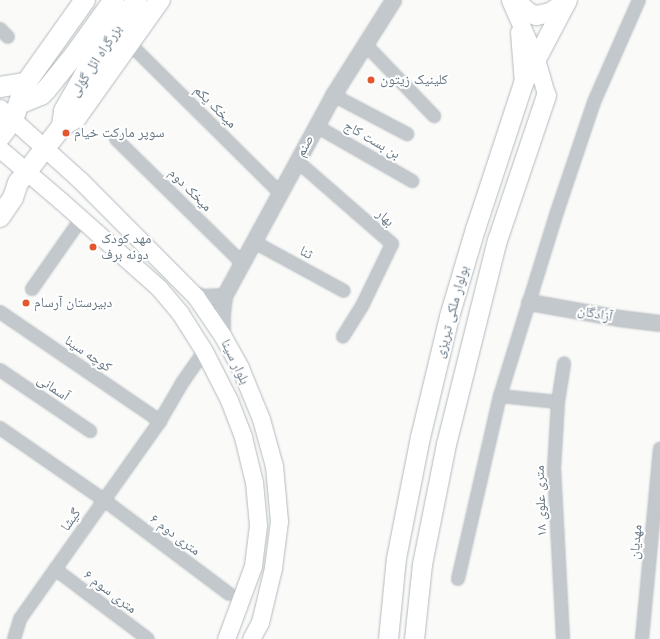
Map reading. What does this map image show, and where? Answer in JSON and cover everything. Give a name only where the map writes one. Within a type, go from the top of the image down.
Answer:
[{"type":"highway","points":[[0,138],[11,111],[26,83],[85,0]]},
{"type":"highway","name":"بزرگراه ائل گؤلی","points":[[11,111],[41,95],[46,90],[75,54],[114,0]]},
{"type":"highway","name":"بزرگراه ائل گؤلی","points":[[62,126],[64,111],[86,72],[137,0]]},
{"type":"highway","points":[[0,195],[22,177],[62,126],[76,118],[160,0]]},
{"type":"highway","points":[[0,87],[26,83]]},
{"type":"highway","points":[[0,217],[13,198],[22,177]]},
{"type":"main road","points":[[514,4],[529,13],[536,15],[550,12],[567,0]]},
{"type":"main road","name":"بولوار ملکی تبریزی","points":[[388,639],[396,558],[422,429],[449,316],[474,229],[523,83],[567,0]]},
{"type":"main road","points":[[514,4],[536,59],[546,95]]},
{"type":"main road","points":[[514,4],[520,39],[523,83]]},
{"type":"main road","name":"بولوار ملکی تبریزی","points":[[414,639],[422,564],[446,444],[497,240],[546,95]]},
{"type":"main road","name":"بلوار سینا","points":[[11,111],[45,148],[80,180],[192,293],[222,335],[240,368],[261,419],[274,466],[279,522],[274,560],[260,622],[251,639]]},
{"type":"main road","name":"بلوار سینا","points":[[0,149],[22,177],[81,219],[159,288],[180,313],[204,351],[229,400],[243,437],[254,482],[258,526],[253,566],[229,638]]},
{"type":"street","name":"صنم","points":[[224,296],[333,95],[393,0]]},
{"type":"street","points":[[458,579],[500,396],[529,302],[594,102],[639,0]]},
{"type":"street","name":"میخک یکم","points":[[129,43],[280,193]]},
{"type":"street","points":[[365,44],[434,116]]},
{"type":"street","points":[[333,95],[407,134]]},
{"type":"street","name":"بن بست کاج","points":[[316,126],[412,181]]},
{"type":"street","name":"میخک دوم","points":[[116,139],[242,263]]},
{"type":"street","name":"بهار","points":[[297,161],[392,244],[362,306],[343,337]]},
{"type":"street","points":[[32,289],[81,219]]},
{"type":"street","name":"ثنا","points":[[254,242],[344,291]]},
{"type":"street","points":[[192,293],[203,297],[224,296],[222,335]]},
{"type":"street","name":"آزادگان","points":[[529,302],[619,318],[660,323]]},
{"type":"street","name":"کوچه سینا","points":[[0,312],[160,421]]},
{"type":"street","name":"گیشا","points":[[14,639],[20,619],[160,421],[182,383],[204,351]]},
{"type":"street","name":"۱۸ متری علوی","points":[[562,639],[554,469],[558,402],[564,363]]},
{"type":"street","name":"آسمانی","points":[[0,370],[90,431]]},
{"type":"street","points":[[500,396],[558,402]]},
{"type":"street","name":"۶ متری دوم","points":[[0,428],[104,500],[229,594]]},
{"type":"street","name":"مهدیان","points":[[642,639],[660,449]]},
{"type":"street","name":"۶ متری سوم","points":[[55,570],[148,639]]},
{"type":"place","name":"کلینیک زیتون","points":[[371,80]]},
{"type":"place","name":"سوپر مارکت خیام","points":[[66,133]]},
{"type":"place","name":"مهد کودک دونه برف","points":[[93,247]]},
{"type":"place","name":"دبیرستان آرسام","points":[[26,303]]}]
